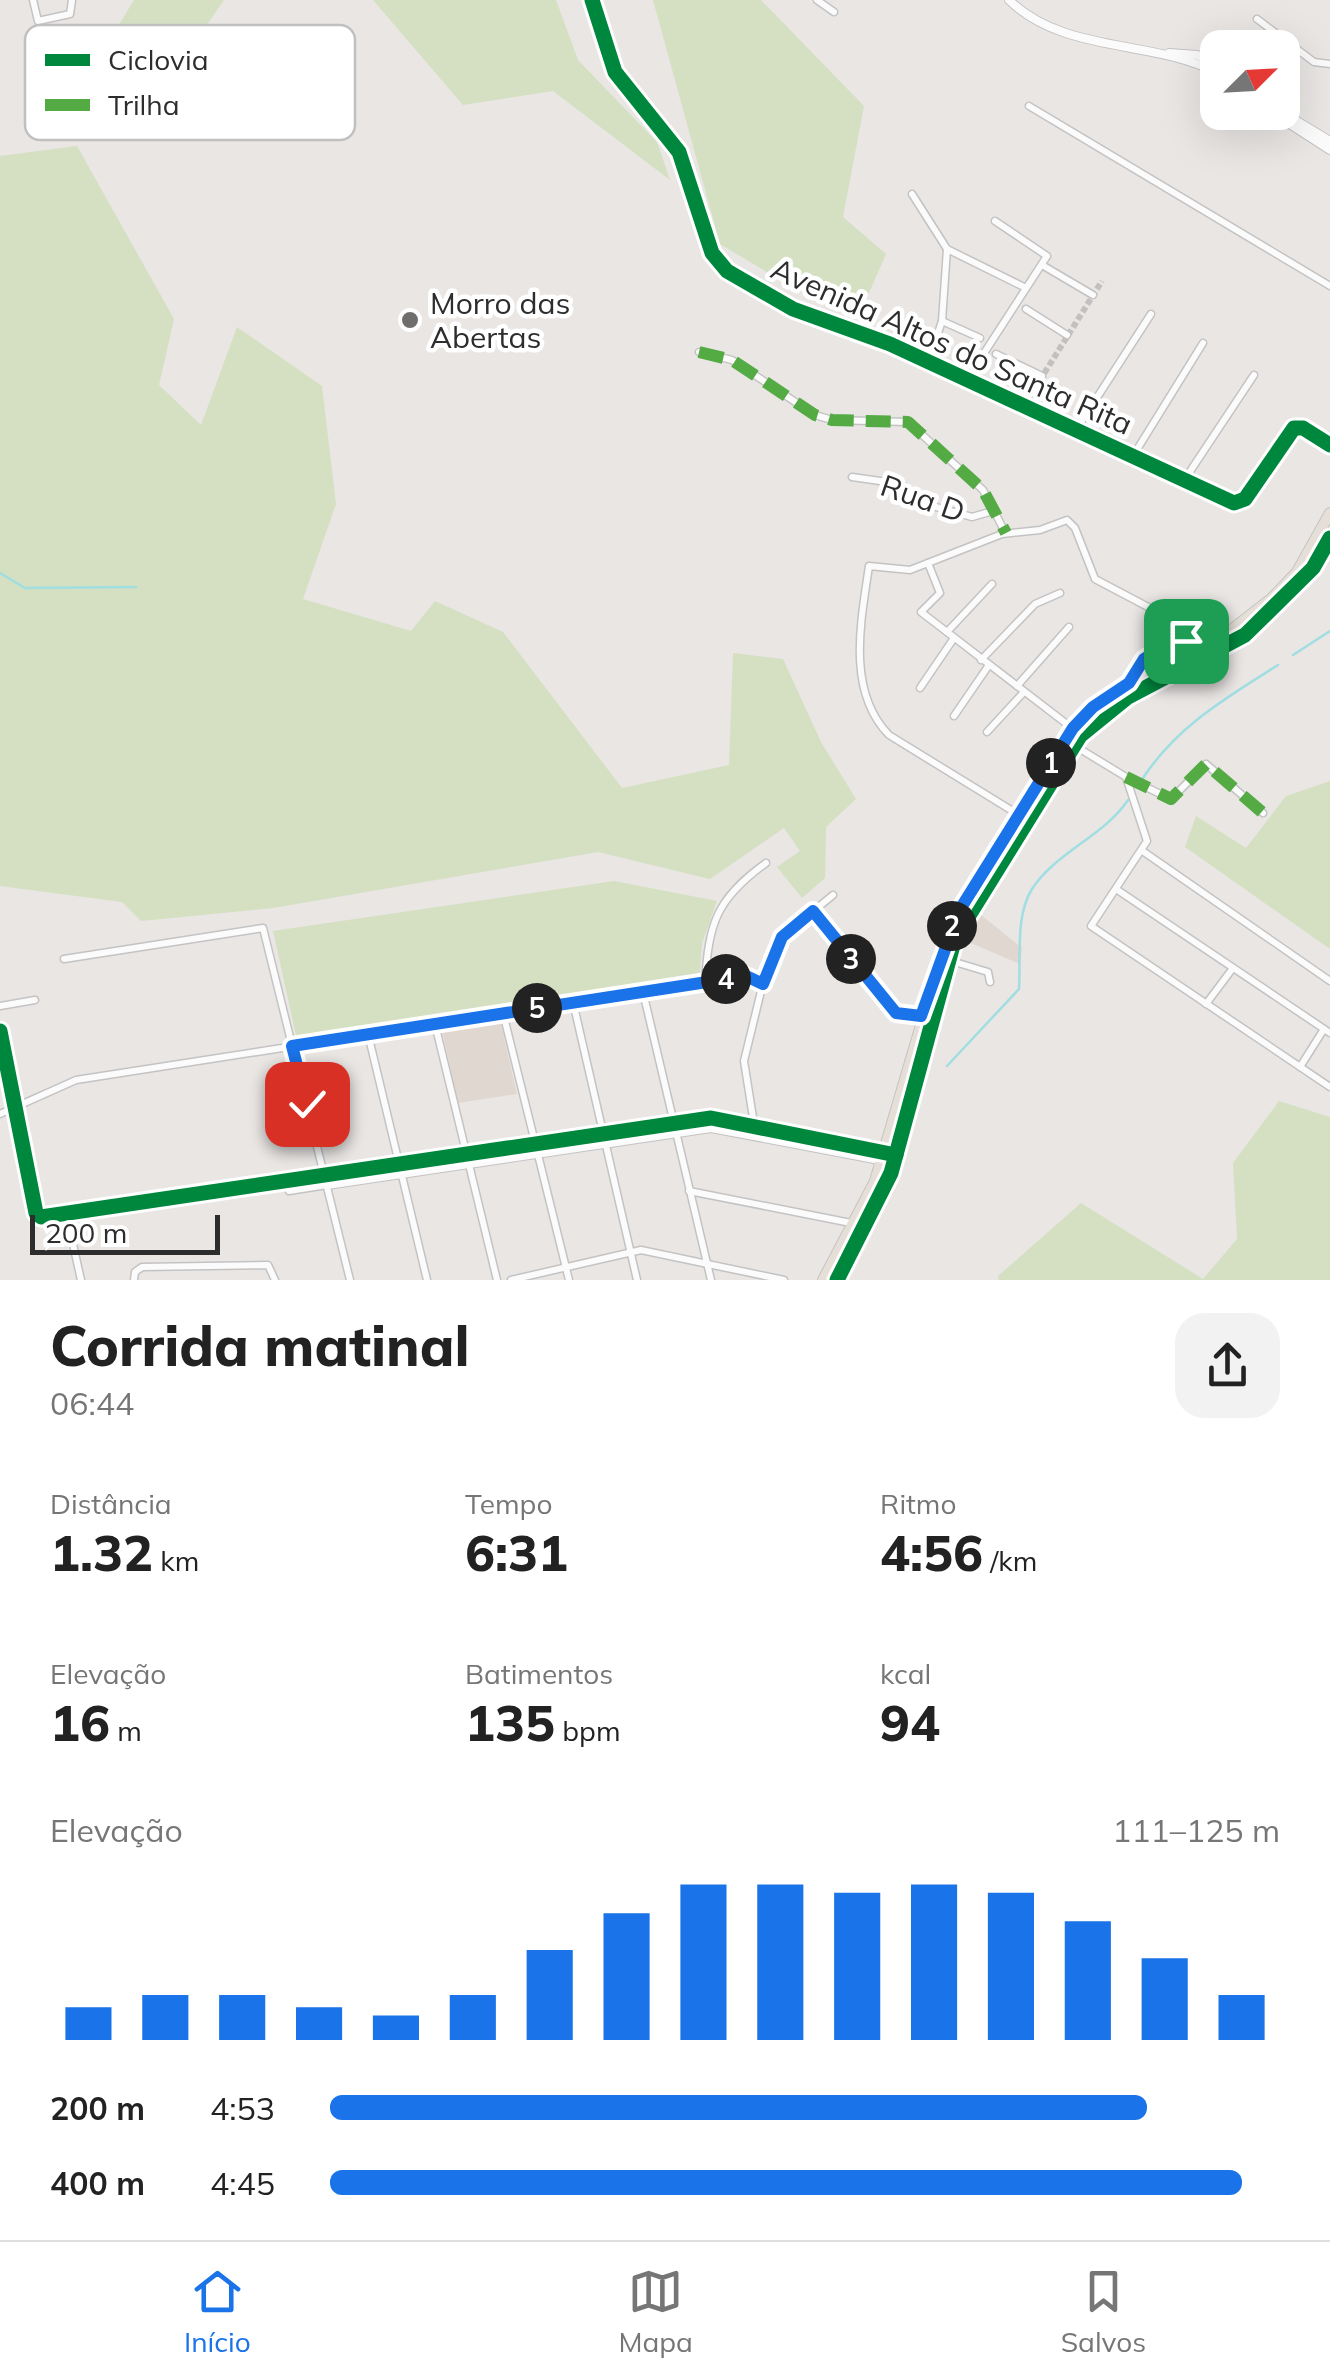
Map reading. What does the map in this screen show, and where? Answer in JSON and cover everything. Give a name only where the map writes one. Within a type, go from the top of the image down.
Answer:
[{"type":"main road","points":[[823,1280],[889,1158],[921,1016],[959,911],[1073,728],[1093,707],[1129,683],[1226,634],[1297,572],[1330,514]]},
{"type":"main road","points":[[836,1280],[889,1158],[947,960],[972,910],[1074,745],[1102,714],[1224,650],[1274,610],[1312,568],[1330,538]]},
{"type":"main road","points":[[1224,650],[1226,634]]},
{"type":"main road","points":[[1146,674],[1162,681]]},
{"type":"street","points":[[33,0],[38,21],[70,14],[72,0]]},
{"type":"street","name":"Avenida Altos do Santa Rita","points":[[592,0],[615,72],[678,152],[718,263],[750,286],[1240,503],[1297,427],[1330,446]]},
{"type":"street","points":[[818,0],[834,12]]},
{"type":"street","points":[[1010,0],[1022,12],[1071,35],[1200,55]]},
{"type":"street","points":[[1257,19],[1314,62],[1330,64]]},
{"type":"street","points":[[1169,53],[1200,66]]},
{"type":"street","points":[[1029,106],[1330,286]]},
{"type":"street","points":[[1300,123],[1330,141]]},
{"type":"street","points":[[1299,130],[1330,150]]},
{"type":"street","points":[[912,194],[947,249],[1026,288]]},
{"type":"street","points":[[966,382],[1042,265],[1045,252],[995,220]]},
{"type":"street","points":[[925,361],[942,321],[947,249]]},
{"type":"street","points":[[1042,265],[1093,295]]},
{"type":"street","points":[[1026,309],[1067,335]]},
{"type":"street","points":[[1075,432],[1151,314]]},
{"type":"street","points":[[942,321],[980,338]]},
{"type":"street","points":[[1133,456],[1203,343]]},
{"type":"street","points":[[699,352],[732,360],[816,415],[832,420],[908,422],[970,476],[1006,533]]},
{"type":"street","points":[[996,354],[1042,376]]},
{"type":"street","points":[[1185,479],[1254,375]]},
{"type":"street","points":[[1023,407],[1030,396]]},
{"type":"street","name":"Rua D","points":[[852,477],[902,484],[925,504],[972,517],[993,511]]},
{"type":"street","points":[[1019,815],[954,778],[889,735],[875,721],[867,703],[858,644],[869,566],[910,570],[1006,533],[1070,521],[1095,580],[1167,617],[1176,638]]},
{"type":"street","points":[[928,563],[940,593],[920,612],[1073,728]]},
{"type":"street","points":[[920,688],[951,635],[992,584]]},
{"type":"street","points":[[981,660],[1034,604],[1060,592]]},
{"type":"street","points":[[1016,686],[1069,627]]},
{"type":"street","points":[[1129,683],[1144,659],[1176,638],[1193,642],[1226,634]]},
{"type":"street","points":[[1144,659],[1146,674]]},
{"type":"street","points":[[954,716],[989,665]]},
{"type":"street","points":[[987,732],[1024,692]]},
{"type":"street","points":[[1074,745],[1171,799],[1206,764],[1263,813]]},
{"type":"street","points":[[1126,777],[1142,815],[1147,842],[1092,926],[1330,1087]]},
{"type":"street","points":[[1144,852],[1330,981]]},
{"type":"street","points":[[705,982],[707,946],[721,902],[766,864]]},
{"type":"street","points":[[1116,888],[1327,1031],[1300,1067]]},
{"type":"street","points":[[755,1132],[744,1061],[763,984],[782,937],[833,895]]},
{"type":"street","points":[[813,911],[896,1013],[921,1016]]},
{"type":"street","points":[[64,959],[263,928],[350,1280]]},
{"type":"street","points":[[947,960],[979,966],[988,972],[990,982]]},
{"type":"street","points":[[1206,1004],[1234,968]]},
{"type":"street","points":[[0,1114],[76,1080],[746,976],[763,984]]},
{"type":"street","points":[[644,992],[711,1280]]},
{"type":"street","points":[[0,1006],[35,1000]]},
{"type":"street","points":[[573,1002],[638,1280]]},
{"type":"street","points":[[503,1013],[569,1280]]},
{"type":"street","points":[[435,1024],[497,1280]]},
{"type":"street","points":[[0,1031],[38,1216],[327,1182]]},
{"type":"street","points":[[368,1034],[426,1280]]},
{"type":"street","points":[[289,1190],[674,1128],[755,1132],[889,1158]]},
{"type":"street","points":[[689,1192],[852,1223]]},
{"type":"street","points":[[66,1212],[81,1280]]},
{"type":"street","points":[[511,1280],[640,1250],[784,1280]]},
{"type":"street","points":[[134,1280],[135,1272],[142,1266],[268,1265],[276,1280]]},
{"type":"shaded area","points":[[981,915],[1022,948],[1020,964],[966,941]]},
{"type":"shaded area","points":[[500,1020],[517,1094],[458,1103],[442,1030]]},
{"type":"green space","points":[[134,0],[224,0],[207,25],[119,25]]},
{"type":"green space","points":[[373,0],[556,0],[578,60],[657,142],[670,180],[553,91],[463,105]]},
{"type":"green space","points":[[653,0],[761,0],[864,106],[843,217],[886,254],[869,293],[812,299],[720,244]]},
{"type":"green space","points":[[77,146],[174,319],[159,385],[201,425],[237,327],[322,386],[336,504],[303,599],[411,631],[435,601],[503,632],[622,788],[729,765],[733,653],[783,659],[821,742],[856,799],[826,827],[825,878],[802,898],[777,867],[800,851],[784,828],[710,879],[598,852],[273,908],[141,921],[122,902],[0,886],[0,156]]},
{"type":"green space","points":[[1330,781],[1330,949],[1185,847],[1196,816],[1246,848],[1286,796]]},
{"type":"green space","points":[[614,881],[717,901],[702,943],[699,981],[297,1040],[273,931]]},
{"type":"green space","points":[[1279,1101],[1330,1117],[1330,1280],[999,1280],[998,1276],[1081,1203],[1203,1279],[1237,1239],[1233,1163]]},
{"type":"waterway","points":[[0,573],[25,588],[136,587]]},
{"type":"waterway","points":[[1293,655],[1330,631]]},
{"type":"waterway","points":[[1143,778],[1187,728],[1278,665]]},
{"type":"waterway","points":[[947,1066],[1019,989],[1021,924],[1032,889],[1053,865],[1106,824],[1128,800]]},
{"type":"tunnel","points":[[1030,396],[1102,281]]},
{"type":"marked path","points":[[699,352],[732,360],[815,415],[832,420],[908,422],[983,490],[1006,533]]},
{"type":"marked path","points":[[1126,777],[1171,799],[1206,764],[1263,813]]},
{"type":"cycle path","points":[[592,0],[615,72],[679,152],[712,253],[727,271],[793,309],[890,344],[1234,503],[1245,499],[1294,428],[1303,428],[1330,445]]},
{"type":"cycle path","points":[[837,1280],[891,1173],[955,938],[1080,736],[1128,697],[1245,635],[1313,568],[1330,538]]},
{"type":"cycle path","points":[[0,1031],[36,1213],[41,1217],[711,1118],[896,1155]]},
{"type":"place","name":"Morro das Abertas","points":[[410,320]]},
{"type":"route","points":[[307,1104],[292,1046],[746,976],[763,984],[782,937],[813,911],[896,1013],[921,1016],[959,911],[1073,728],[1093,707],[1129,683],[1144,659],[1176,638],[1186,641]]}]
